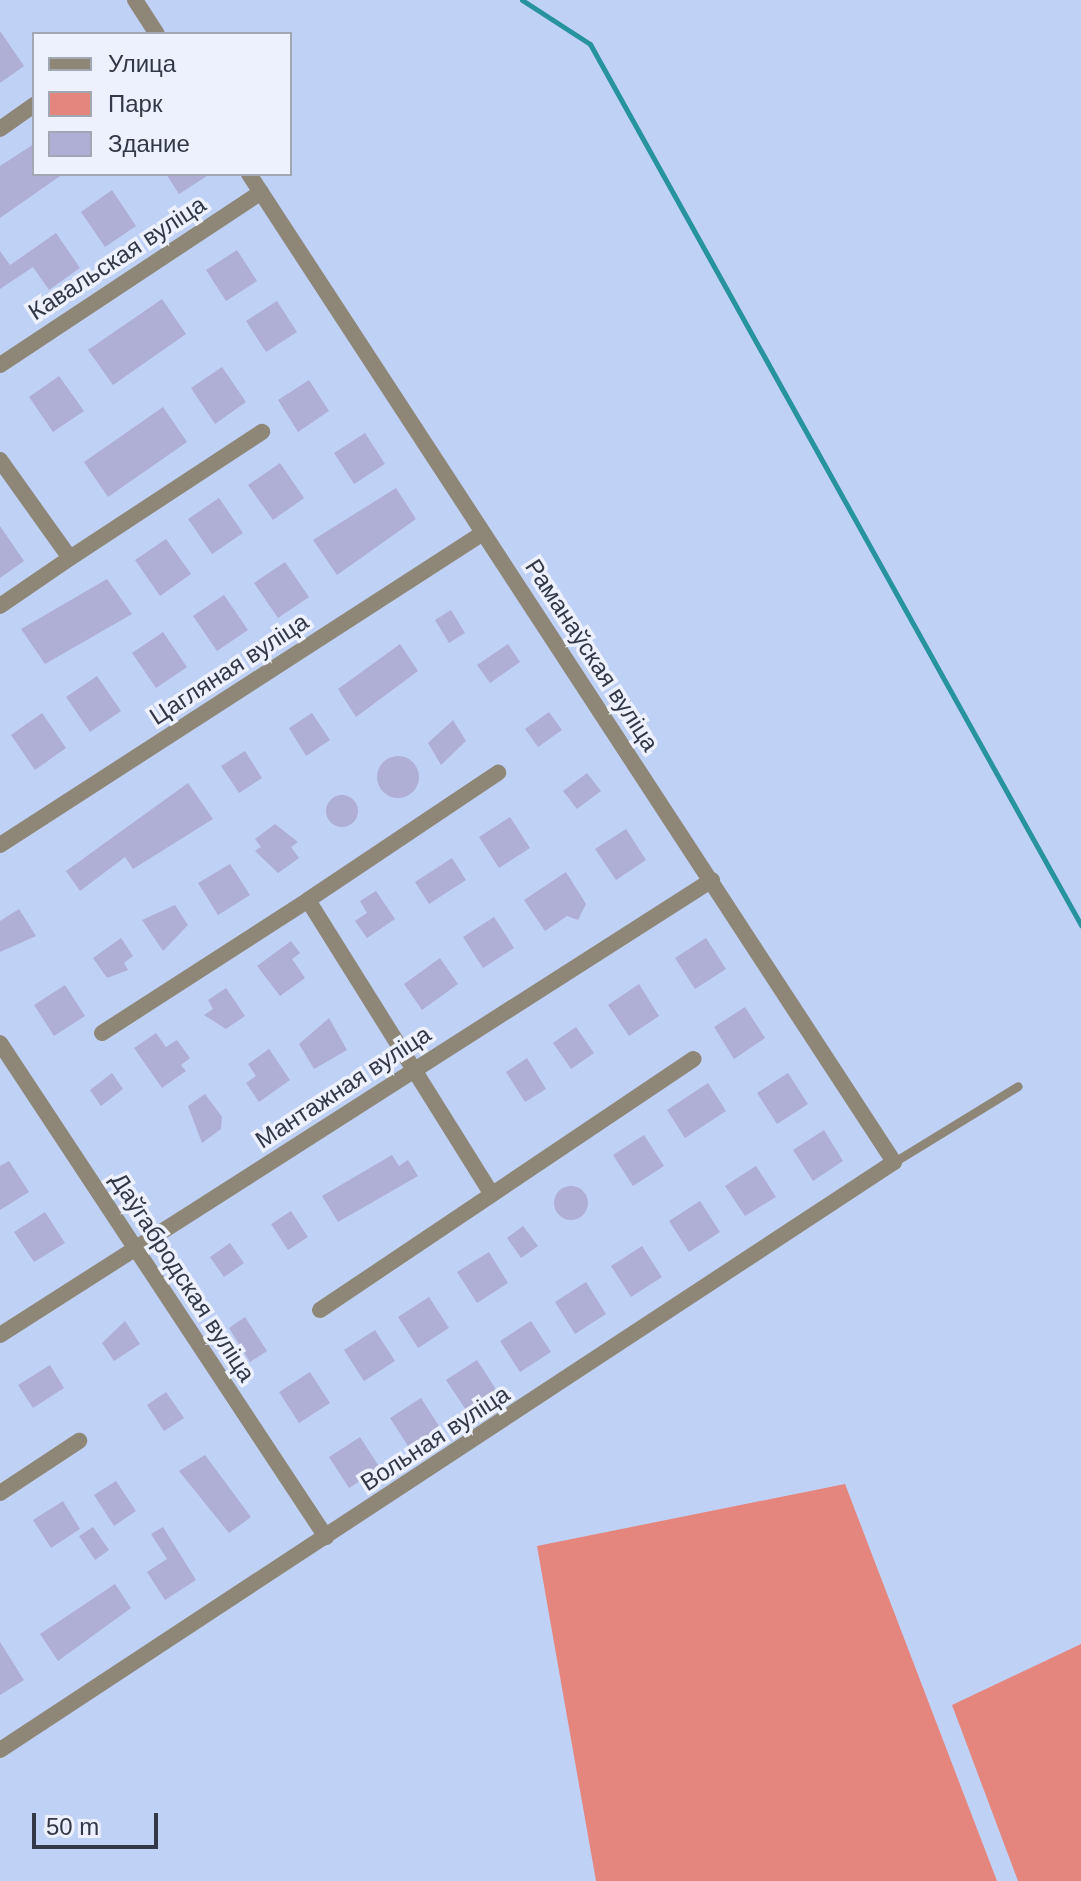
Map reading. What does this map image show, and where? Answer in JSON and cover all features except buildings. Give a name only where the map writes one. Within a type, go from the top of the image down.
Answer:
[{"type":"street","points":[[135,0],[156,32]]},
{"type":"street","points":[[0,129],[32,106]]},
{"type":"street","name":"Раманаўская вуліца","points":[[250,176],[894,1162]]},
{"type":"street","name":"Кавальская вуліца","points":[[0,365],[261,192]]},
{"type":"street","points":[[0,606],[262,432]]},
{"type":"street","points":[[0,460],[70,558]]},
{"type":"street","name":"Цагляная вуліца","points":[[0,845],[483,533]]},
{"type":"street","points":[[102,1033],[498,773]]},
{"type":"street","name":"Мантажная вуліца","points":[[0,1335],[712,880]]},
{"type":"street","points":[[308,900],[491,1193]]},
{"type":"street","name":"Даўгабродская вуліца","points":[[0,1043],[326,1537]]},
{"type":"street","points":[[320,1310],[694,1059]]},
{"type":"street","name":"Вольная вуліца","points":[[0,1750],[894,1162]]},
{"type":"street","points":[[0,1493],[79,1441]]},
{"type":"lane","points":[[894,1162],[1018,1086]]},
{"type":"green space","points":[[845,1484],[997,1881],[596,1881],[537,1546]]},
{"type":"green space","points":[[1081,1644],[1081,1881],[1018,1881],[952,1705]]},
{"type":"waterway","points":[[522,0],[590,44],[1081,925]]}]
